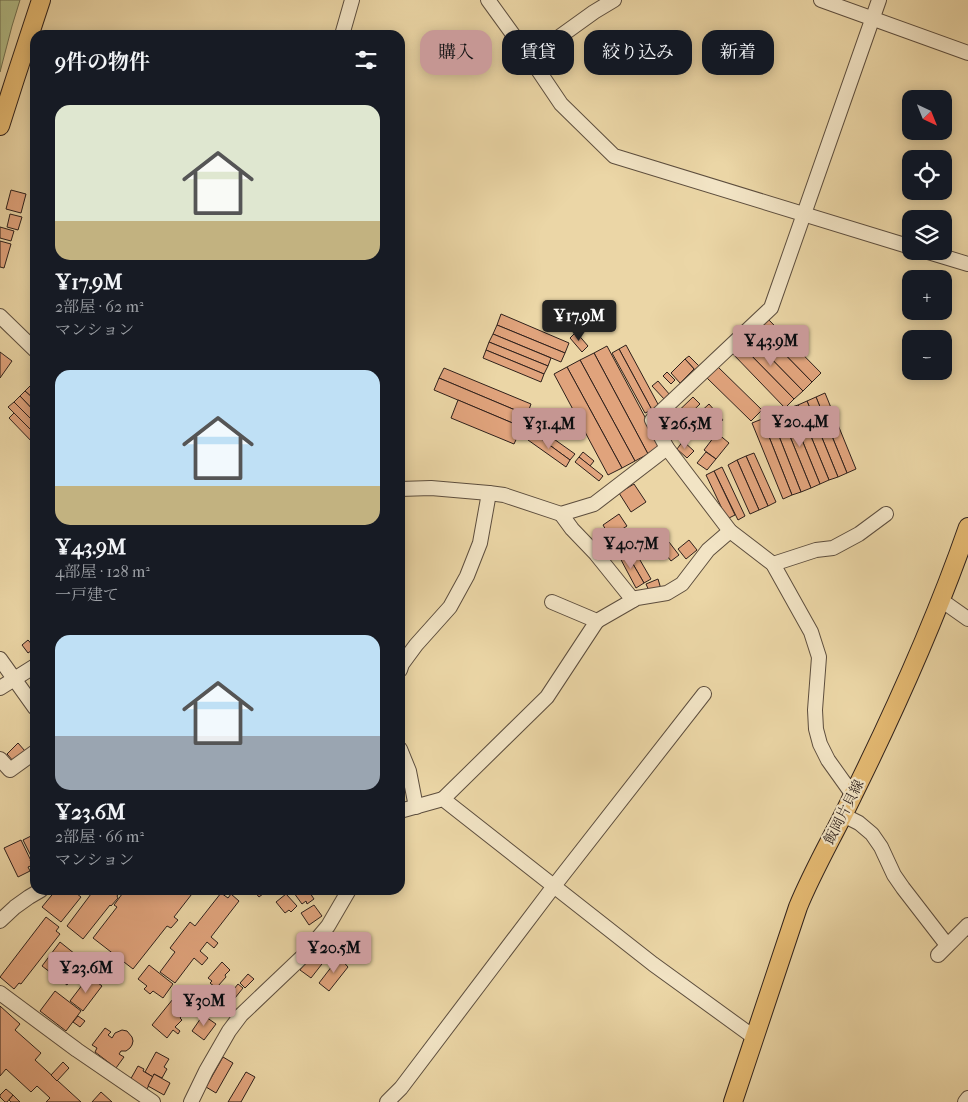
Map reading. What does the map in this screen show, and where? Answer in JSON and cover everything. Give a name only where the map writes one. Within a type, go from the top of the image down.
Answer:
[{"type":"main road","points":[[31,30],[41,0]]},
{"type":"main road","points":[[0,126],[30,32]]},
{"type":"main road","name":"飯岡片貝線","points":[[733,1102],[798,907],[898,701],[952,574],[968,527]]},
{"type":"street","points":[[343,30],[352,0]]},
{"type":"street","points":[[488,0],[510,30]]},
{"type":"street","points":[[569,30],[614,0]]},
{"type":"street","points":[[821,0],[968,53]]},
{"type":"street","points":[[853,795],[828,760],[820,744],[816,729],[815,710],[819,657],[811,632],[773,564],[730,531],[667,448],[652,420],[771,308],[879,0]]},
{"type":"street","points":[[541,75],[561,104],[614,156],[902,244]]},
{"type":"street","points":[[952,259],[968,264]]},
{"type":"street","points":[[0,316],[30,345]]},
{"type":"street","points":[[405,489],[431,488],[489,493],[561,514],[594,504],[667,448]]},
{"type":"street","points":[[405,660],[450,607],[467,576],[480,543],[489,493]]},
{"type":"street","points":[[561,514],[633,600]]},
{"type":"street","points":[[773,564],[816,550],[833,548],[859,534],[886,514]]},
{"type":"street","points":[[405,810],[443,799],[547,697],[597,621],[637,598],[667,593],[682,584],[708,550],[730,531]]},
{"type":"street","points":[[941,600],[968,619]]},
{"type":"street","points":[[552,602],[597,621]]},
{"type":"street","points":[[0,659],[30,701]]},
{"type":"street","points":[[0,688],[30,669]]},
{"type":"street","points":[[387,1102],[401,1088],[554,886],[704,694]]},
{"type":"street","points":[[0,759],[10,770],[30,756]]},
{"type":"street","points":[[405,763],[416,807]]},
{"type":"street","points":[[443,799],[653,964],[755,1038]]},
{"type":"street","points":[[843,815],[859,823],[872,834],[882,847],[894,876],[943,950],[968,925]]},
{"type":"street","points":[[0,921],[22,902],[34,895]]},
{"type":"street","points":[[190,1102],[229,1031],[241,1015],[302,957],[328,926],[346,895]]},
{"type":"street","points":[[0,993],[77,1050],[153,1102]]},
{"type":"street","points":[[965,1102],[968,1098]]},
{"type":"green space","points":[[0,0],[20,0],[0,72]]},
{"type":"building","points":[[11,190],[26,194],[21,213],[6,209]]},
{"type":"building","points":[[10,214],[22,217],[18,230],[7,227]]},
{"type":"building","points":[[0,227],[14,231],[11,241],[0,238]]},
{"type":"building","points":[[0,241],[11,244],[4,268],[0,267]]},
{"type":"building","points":[[501,314],[569,343],[565,353],[497,325]]},
{"type":"building","points":[[766,317],[821,373],[812,382],[757,326]]},
{"type":"building","points":[[497,325],[565,353],[561,362],[493,334]]},
{"type":"building","points":[[757,326],[812,382],[803,391],[748,335]]},
{"type":"building","points":[[576,332],[588,346],[582,352],[570,338]]},
{"type":"building","points":[[493,334],[551,358],[548,366],[489,342]]},
{"type":"building","points":[[748,335],[803,391],[794,399],[739,343]]},
{"type":"building","points":[[489,342],[548,366],[544,374],[486,350]]},
{"type":"building","points":[[739,343],[794,399],[785,408],[731,352]]},
{"type":"building","points":[[626,345],[659,406],[652,410],[619,349]]},
{"type":"building","points":[[607,346],[661,447],[648,454],[594,353]]},
{"type":"building","points":[[619,349],[652,410],[645,413],[612,353]]},
{"type":"building","points":[[486,350],[544,374],[541,382],[483,358]]},
{"type":"building","points":[[0,352],[12,361],[0,378]]},
{"type":"building","points":[[594,353],[648,454],[635,461],[580,360]]},
{"type":"building","points":[[689,356],[700,367],[696,371],[685,359]]},
{"type":"building","points":[[685,359],[694,369],[680,383],[671,373]]},
{"type":"building","points":[[580,360],[635,461],[622,468],[567,367]]},
{"type":"building","points":[[567,367],[622,468],[608,475],[554,374]]},
{"type":"building","points":[[718,367],[762,410],[751,421],[707,378]]},
{"type":"building","points":[[444,368],[531,404],[527,415],[439,378]]},
{"type":"building","points":[[667,372],[675,380],[671,384],[663,376]]},
{"type":"building","points":[[439,378],[527,415],[522,427],[434,390]]},
{"type":"building","points":[[658,381],[670,395],[665,400],[652,386]]},
{"type":"building","points":[[30,386],[30,396],[25,391]]},
{"type":"building","points":[[25,391],[30,396],[30,407],[20,396]]},
{"type":"building","points":[[825,393],[856,469],[847,473],[816,397]]},
{"type":"building","points":[[20,396],[30,407],[30,418],[14,402]]},
{"type":"building","points":[[693,397],[700,404],[675,428],[668,421]]},
{"type":"building","points":[[816,397],[847,473],[838,477],[807,401]]},
{"type":"building","points":[[458,400],[522,427],[514,444],[451,418]]},
{"type":"building","points":[[807,401],[838,477],[829,480],[798,405]]},
{"type":"building","points":[[14,402],[30,418],[30,429],[8,407]]},
{"type":"building","points":[[709,404],[723,420],[709,432],[695,417]]},
{"type":"building","points":[[798,405],[829,480],[820,484],[789,408]]},
{"type":"building","points":[[789,408],[820,484],[811,488],[780,412]]},
{"type":"building","points":[[780,412],[811,488],[801,492],[771,416]]},
{"type":"building","points":[[14,413],[30,429],[30,440],[9,418]]},
{"type":"building","points":[[771,416],[801,492],[792,495],[762,419]]},
{"type":"building","points":[[762,419],[792,495],[783,499],[752,423]]},
{"type":"building","points":[[537,427],[575,454],[570,460],[533,433]]},
{"type":"building","points":[[533,433],[570,460],[566,467],[528,440]]},
{"type":"building","points":[[717,433],[729,443],[716,459],[704,450]]},
{"type":"building","points":[[683,441],[694,451],[687,458],[677,449]]},
{"type":"building","points":[[583,452],[594,461],[590,466],[579,457]]},
{"type":"building","points":[[706,452],[716,459],[707,470],[697,463]]},
{"type":"building","points":[[754,453],[776,502],[768,506],[746,456]]},
{"type":"building","points":[[746,456],[768,506],[759,510],[737,460]]},
{"type":"building","points":[[579,457],[603,476],[599,481],[575,462]]},
{"type":"building","points":[[737,460],[759,510],[750,514],[728,465]]},
{"type":"building","points":[[722,467],[745,516],[738,520],[714,471]]},
{"type":"building","points":[[714,471],[735,515],[727,519],[706,475]]},
{"type":"building","points":[[634,484],[646,502],[631,512],[619,493]]},
{"type":"building","points":[[619,514],[627,526],[610,537],[603,525]]},
{"type":"building","points":[[689,540],[697,550],[686,559],[678,549]]},
{"type":"building","points":[[669,542],[679,555],[671,561],[661,548]]},
{"type":"building","points":[[633,548],[651,579],[644,583],[626,552]]},
{"type":"building","points":[[626,552],[644,583],[636,588],[619,556]]},
{"type":"building","points":[[658,579],[661,589],[650,593],[646,584]]},
{"type":"building","points":[[28,640],[30,642],[30,652],[28,653],[22,645]]},
{"type":"building","points":[[18,743],[25,751],[14,762],[7,754]]},
{"type":"building","points":[[30,836],[30,854],[23,840]]},
{"type":"building","points":[[21,840],[30,859],[30,866],[28,867],[30,871],[18,877],[4,848]]},
{"type":"building","points":[[52,895],[78,895],[81,897],[61,922],[42,907]]},
{"type":"building","points":[[90,895],[118,895],[118,898],[110,905],[83,939],[67,926]]},
{"type":"building","points":[[121,895],[191,895],[174,917],[178,920],[171,928],[167,926],[133,969],[93,938],[117,907],[114,905]]},
{"type":"building","points":[[219,895],[228,898],[232,895],[239,901],[211,937],[218,943],[214,948],[207,942],[200,951],[208,958],[202,965],[194,958],[175,983],[160,972],[175,952],[170,948],[190,922],[195,926]]},
{"type":"building","points":[[287,895],[297,906],[291,912],[289,910],[285,913],[276,902]]},
{"type":"building","points":[[295,895],[311,895],[314,899],[307,904],[306,901],[302,904]]},
{"type":"building","points":[[314,905],[322,916],[309,925],[301,913]]},
{"type":"building","points":[[46,917],[59,927],[56,931],[60,934],[21,984],[19,983],[14,989],[0,977]]},
{"type":"building","points":[[326,936],[336,946],[311,978],[300,970]]},
{"type":"building","points":[[60,942],[80,958],[70,971],[74,975],[67,985],[42,966]]},
{"type":"building","points":[[339,957],[348,967],[329,991],[319,983]]},
{"type":"building","points":[[222,962],[230,970],[225,975],[226,977],[215,987],[208,978]]},
{"type":"building","points":[[149,965],[173,984],[163,998],[153,991],[150,994],[144,989],[147,986],[138,979]]},
{"type":"building","points":[[248,974],[254,979],[245,988],[240,983]]},
{"type":"building","points":[[89,976],[102,986],[83,1011],[70,1001]]},
{"type":"building","points":[[238,984],[243,988],[235,998],[230,994]]},
{"type":"building","points":[[55,991],[81,1011],[66,1031],[40,1011]]},
{"type":"building","points":[[177,994],[191,1005],[180,1018],[182,1020],[175,1027],[180,1031],[178,1034],[173,1030],[167,1038],[152,1025]]},
{"type":"building","points":[[0,1006],[20,1024],[15,1030],[41,1053],[35,1060],[81,1102],[46,1102],[50,1098],[37,1086],[31,1092],[6,1069],[0,1076]]},
{"type":"building","points":[[203,1015],[216,1024],[204,1040],[192,1031]]},
{"type":"building","points":[[78,1016],[85,1021],[80,1027],[73,1022]]},
{"type":"building","points":[[105,1028],[111,1032],[108,1035],[112,1038],[115,1033],[122,1030],[127,1031],[132,1037],[133,1041],[130,1048],[126,1051],[121,1051],[119,1054],[124,1057],[116,1068],[95,1052],[97,1048],[92,1045]]},
{"type":"building","points":[[156,1052],[169,1059],[164,1067],[167,1069],[162,1078],[154,1074],[153,1077],[145,1072]]},
{"type":"building","points":[[223,1057],[233,1063],[216,1093],[206,1087]]},
{"type":"building","points":[[63,1062],[69,1068],[57,1081],[51,1075]]},
{"type":"building","points":[[138,1066],[153,1077],[147,1089],[129,1082]]},
{"type":"building","points":[[246,1072],[255,1077],[241,1102],[228,1102]]},
{"type":"building","points":[[154,1074],[170,1083],[164,1095],[148,1086]]},
{"type":"building","points":[[6,1089],[13,1095],[5,1102],[0,1095]]},
{"type":"building","points":[[101,1092],[112,1102],[92,1102]]},
{"type":"building","points":[[13,1095],[20,1102],[11,1102],[9,1100]]}]
